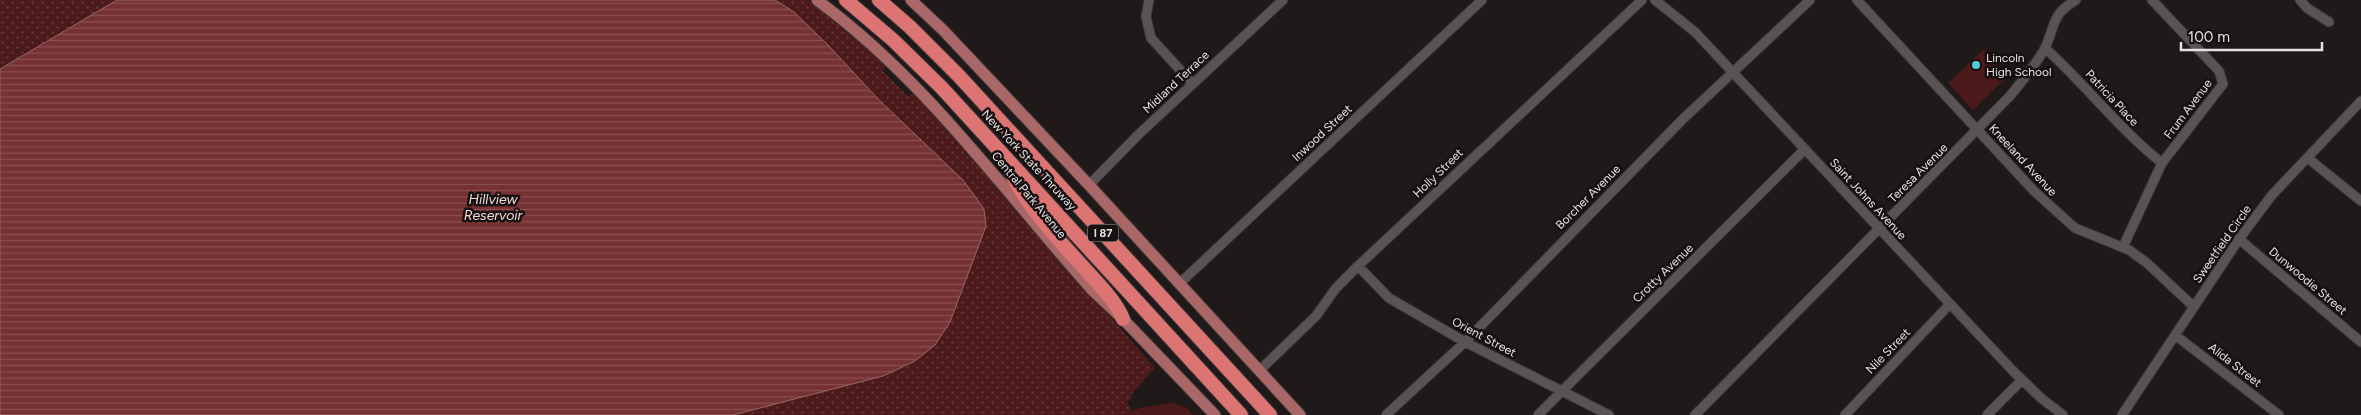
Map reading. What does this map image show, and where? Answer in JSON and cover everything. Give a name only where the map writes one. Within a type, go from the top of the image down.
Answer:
[{"type":"highway","name":"New York State Thruway","points":[[846,0],[918,63],[1241,415]]},
{"type":"highway","name":"New York State Thruway","points":[[879,0],[910,27],[959,76],[1270,415]]},
{"type":"highway","points":[[1003,154],[1014,182],[1062,243],[1117,306],[1124,319]]},
{"type":"main road","name":"Central Park Avenue","points":[[817,0],[882,52],[931,101],[1093,291],[1124,319],[1215,415]]},
{"type":"main road","points":[[911,0],[943,30],[1089,185],[1300,415]]},
{"type":"street","points":[[1148,0],[1146,17],[1151,38],[1194,84]]},
{"type":"street","name":"Midland Terrace","points":[[1089,185],[1139,134],[1284,0]]},
{"type":"street","name":"Inwood Street","points":[[1179,284],[1482,0]]},
{"type":"street","name":"Holly Street","points":[[1260,370],[1316,316],[1336,288],[1358,266],[1642,0]]},
{"type":"street","name":"Saint Johns Avenue","points":[[1654,0],[1689,25],[2022,380],[2045,402],[2063,415]]},
{"type":"street","name":"Borcher Avenue","points":[[1386,415],[1465,342],[1682,119],[1734,73],[1810,0]]},
{"type":"street","name":"Kneeland Avenue","points":[[1857,0],[2034,191],[2065,221],[2094,236],[2123,247],[2147,263],[2194,307]]},
{"type":"street","name":"Teresa Avenue","points":[[1695,415],[2010,96],[2045,48],[2055,19],[2062,8],[2076,0]]},
{"type":"street","name":"Frum Avenue","points":[[2123,247],[2162,163],[2223,84],[2219,72],[2152,0]]},
{"type":"street","points":[[2300,0],[2307,8],[2329,22]]},
{"type":"street","name":"Patricia Place","points":[[2045,48],[2069,70],[2132,138],[2162,163]]},
{"type":"street","name":"Sweetfield Circle","points":[[2122,415],[2239,239],[2272,195],[2361,101]]},
{"type":"street","name":"Crotty Avenue","points":[[1538,415],[1805,150]]},
{"type":"street","points":[[2309,158],[2361,201]]},
{"type":"street","name":"Dunwoodie Street","points":[[2239,239],[2361,342]]},
{"type":"street","name":"Orient Street","points":[[1358,266],[1389,298],[1465,342],[1609,415]]},
{"type":"street","name":"Nile Street","points":[[1844,415],[1950,304]]},
{"type":"street","name":"Alida Street","points":[[2175,335],[2279,415]]},
{"type":"street","points":[[1987,415],[2022,380]]},
{"type":"street","points":[[1586,403],[1591,415]]},
{"type":"shaded area","points":[[0,0],[117,0],[0,69]]},
{"type":"shaded area","points":[[775,0],[808,0],[888,64],[883,71],[908,96],[916,93],[946,127],[1155,368],[1133,392],[1127,402],[1133,412],[1120,415],[733,415],[883,376],[915,361],[935,345],[878,99],[794,12]]},
{"type":"shaded area","points":[[1984,49],[2007,77],[1973,110],[1948,83]]},
{"type":"shaded area","points":[[1172,403],[1187,408],[1193,415],[1117,415],[1144,407]]},
{"type":"water","name":"Hillview Reservoir","points":[[117,0],[775,0],[794,12],[828,45],[878,99],[963,180],[984,209],[986,226],[950,322],[935,345],[915,361],[883,376],[733,415],[0,415],[0,69]]},
{"type":"place","name":"Lincoln High School","points":[[1976,65]]}]
